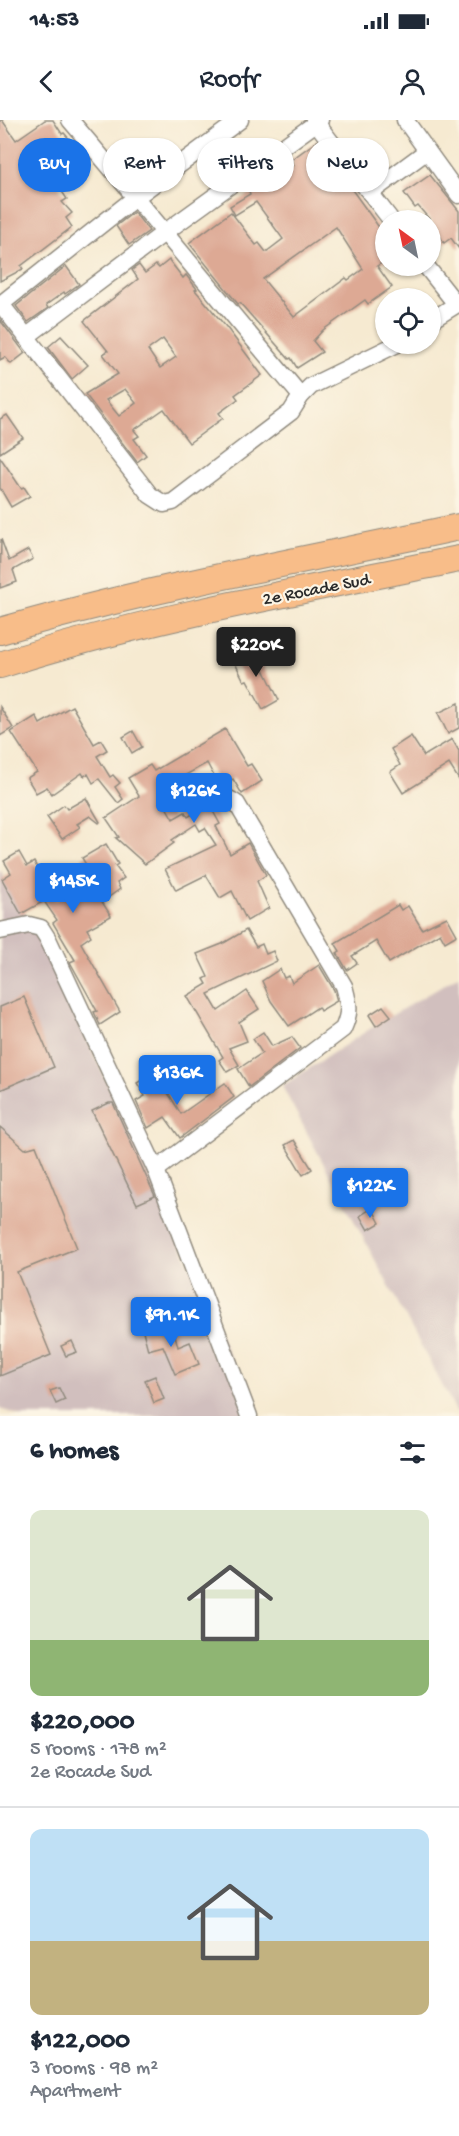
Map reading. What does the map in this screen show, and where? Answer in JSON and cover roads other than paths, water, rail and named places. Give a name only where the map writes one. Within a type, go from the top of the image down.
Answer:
[{"type":"highway","name":"2e Rocade Sud","points":[[0,631],[142,593],[459,527]]},
{"type":"highway","name":"2e Rocade Sud","points":[[0,665],[120,630],[459,559]]},
{"type":"street","points":[[70,120],[301,396]]},
{"type":"street","points":[[240,120],[136,197],[1,304],[150,495],[164,504],[172,502],[291,412],[301,396],[311,386],[377,354]]},
{"type":"street","points":[[405,120],[459,195]]},
{"type":"street","points":[[26,337],[317,121],[383,210]]},
{"type":"street","points":[[370,193],[427,151]]},
{"type":"street","points":[[435,276],[458,303],[441,314]]},
{"type":"street","points":[[156,1170],[343,1029],[349,1014],[344,986],[237,804],[227,796],[189,792]]},
{"type":"street","points":[[0,931],[29,925],[41,928],[45,934],[156,1170],[249,1416]]}]
